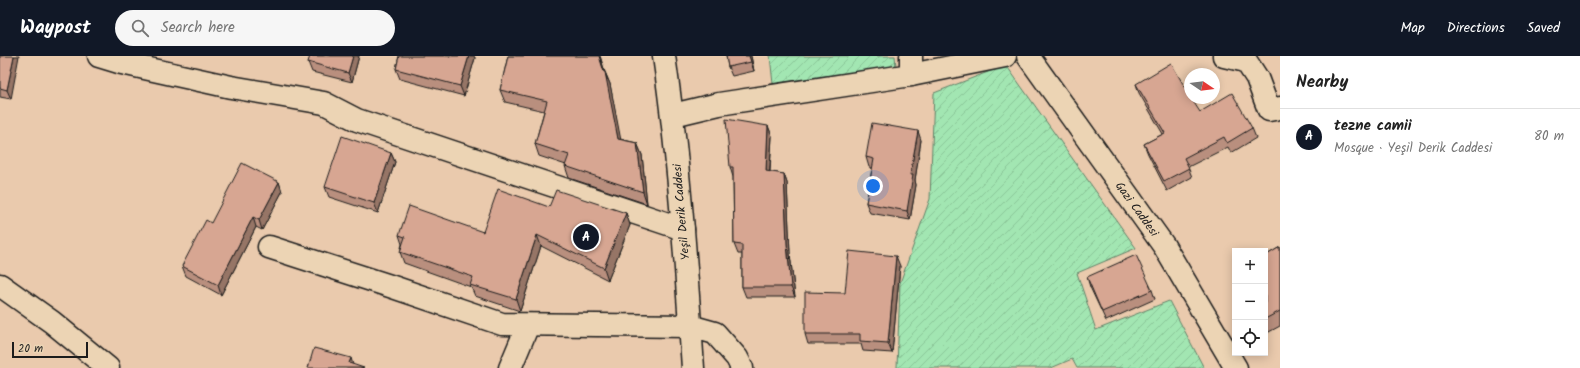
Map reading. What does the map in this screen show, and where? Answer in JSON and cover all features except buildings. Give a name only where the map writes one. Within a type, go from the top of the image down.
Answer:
[{"type":"street","points":[[99,56],[122,63],[231,87],[324,103],[357,120],[683,229]]},
{"type":"street","name":"Yeşil Derik Caddesi","points":[[664,56],[673,115],[693,368]]},
{"type":"street","points":[[673,115],[719,104],[911,65],[1004,56]]},
{"type":"street","name":"Gazi Caddesi","points":[[1028,56],[1164,246],[1236,368]]},
{"type":"street","points":[[1224,56],[1246,61],[1257,78],[1269,110],[1280,108]]},
{"type":"street","points":[[269,247],[502,324],[690,326],[715,333],[737,358],[742,368]]},
{"type":"street","points":[[0,285],[52,322],[108,368]]},
{"type":"street","points":[[510,368],[528,325]]},
{"type":"green space","points":[[770,56],[895,56],[896,66],[773,84]]},
{"type":"green space","points":[[1006,65],[1136,248],[1077,273],[1096,330],[1169,301],[1204,368],[1077,368],[1072,359],[1051,368],[897,368],[900,283],[930,199],[934,93]]},
{"type":"place","name":"tezne camii","points":[[586,237]]}]
